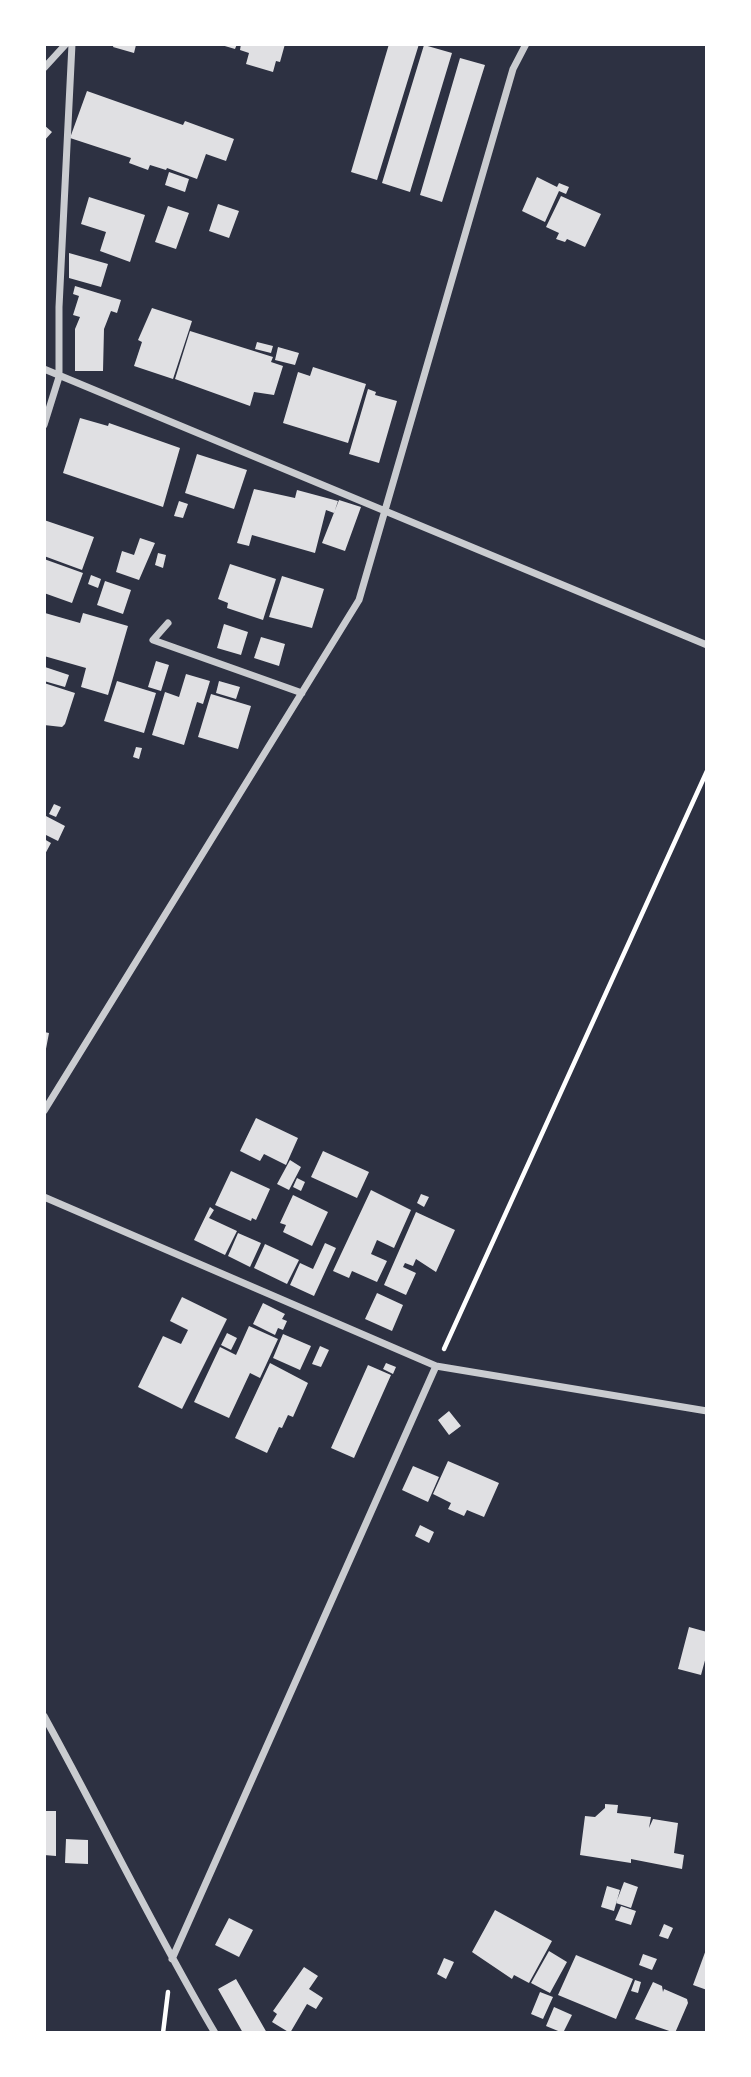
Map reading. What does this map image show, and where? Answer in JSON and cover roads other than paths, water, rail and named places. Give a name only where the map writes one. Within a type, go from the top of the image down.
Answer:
[{"type":"street","points":[[44,68],[66,44]]},
{"type":"street","points":[[44,425],[59,377],[59,307],[72,44]]},
{"type":"street","points":[[44,1111],[359,600],[513,69],[526,44]]},
{"type":"street","points":[[44,369],[387,509],[707,645]]},
{"type":"street","points":[[168,623],[153,640],[302,693]]},
{"type":"street","points":[[44,1197],[436,1366],[707,1411]]},
{"type":"street","points":[[172,1959],[436,1366]]},
{"type":"street","points":[[44,1716],[109,1833],[172,1959],[215,2033]]}]
